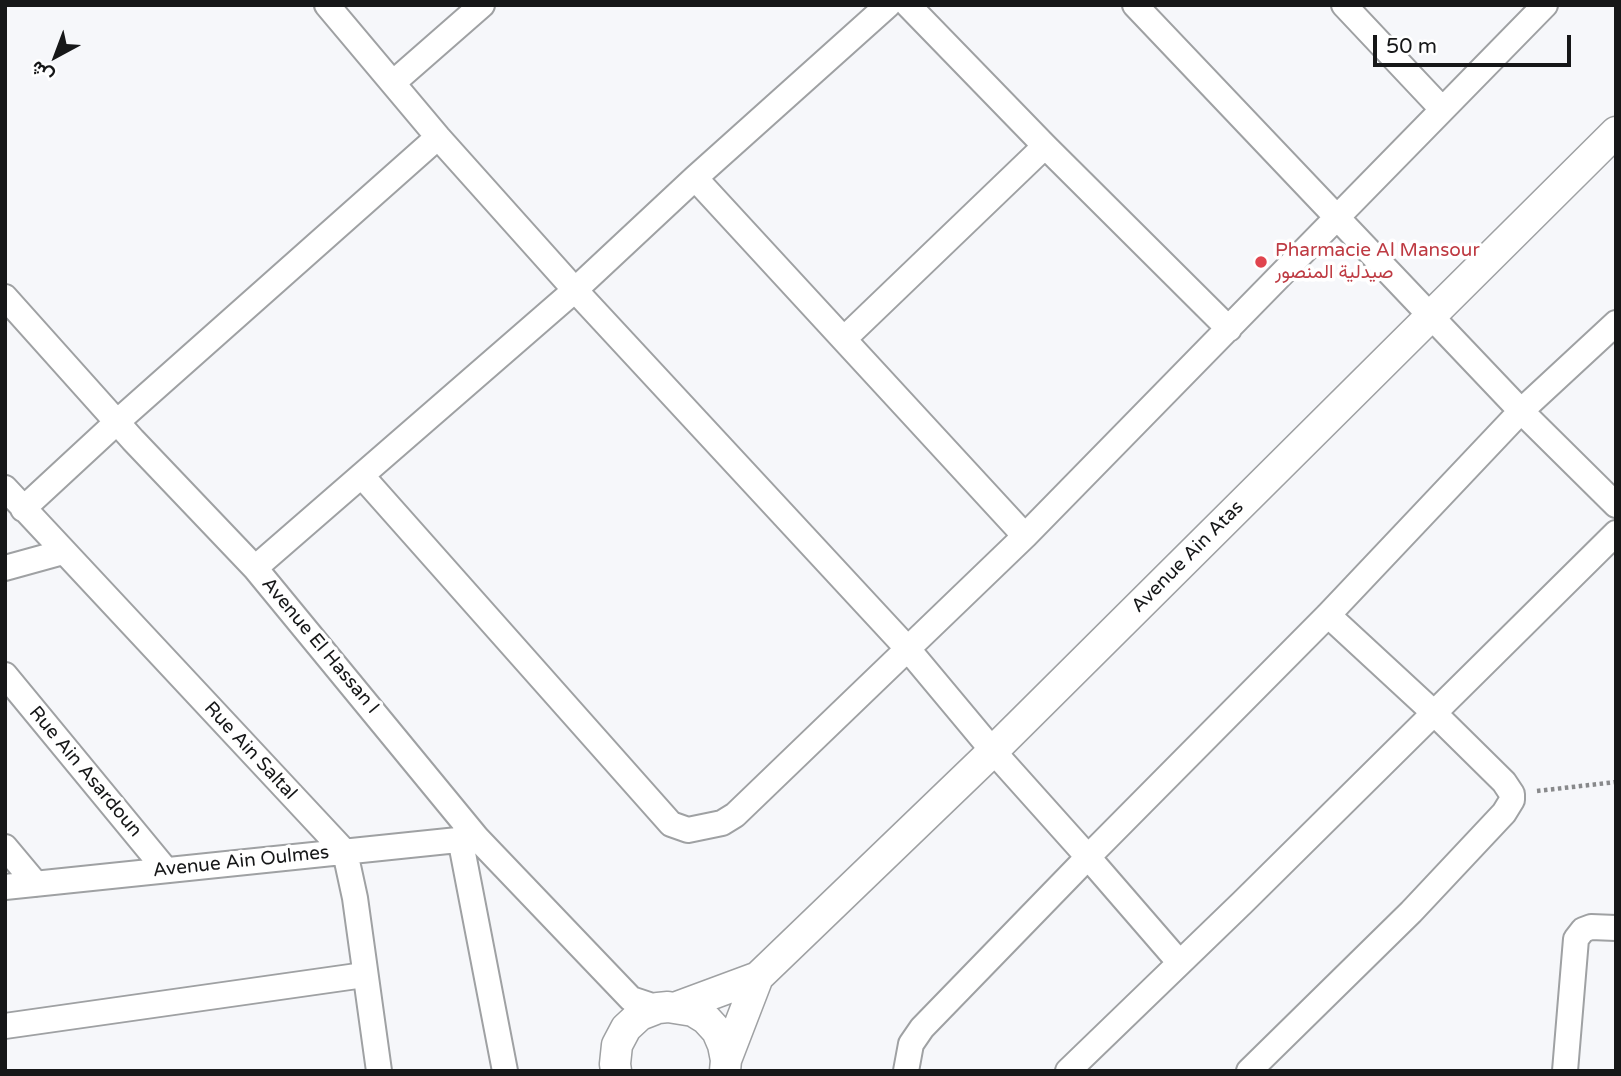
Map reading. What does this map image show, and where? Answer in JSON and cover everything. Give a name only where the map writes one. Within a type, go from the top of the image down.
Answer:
[{"type":"street","points":[[327,5],[438,137],[575,290],[907,648],[993,751],[1179,962]]},
{"type":"street","points":[[394,82],[481,5]]},
{"type":"street","points":[[255,568],[575,290],[888,5]]},
{"type":"street","points":[[908,5],[1229,329]]},
{"type":"street","points":[[1135,5],[1521,411],[1616,505]]},
{"type":"street","points":[[362,476],[671,824],[688,830],[722,823],[735,815],[1025,536],[1545,5]]},
{"type":"street","points":[[1345,6],[1442,109]]},
{"type":"street","name":"Avenue Ain Atas","points":[[758,977],[993,751],[1616,132]]},
{"type":"street","points":[[23,509],[438,137]]},
{"type":"street","points":[[845,338],[1045,146]]},
{"type":"street","points":[[695,178],[1025,536]]},
{"type":"street","name":"Avenue El Hassan I","points":[[5,297],[117,422],[255,568],[469,838],[656,1004]]},
{"type":"street","points":[[906,1071],[911,1044],[922,1028],[1328,615],[1521,411],[1616,323]]},
{"type":"street","name":"Rue Ain Saltal","points":[[5,488],[345,852]]},
{"type":"street","points":[[1068,1071],[1616,533]]},
{"type":"street","points":[[5,568],[63,552]]},
{"type":"street","points":[[1249,1071],[1411,912],[1504,813],[1510,806],[1513,794],[1433,712],[1328,615]]},
{"type":"street","name":"Rue Ain Asardoun","points":[[5,675],[165,869]]},
{"type":"street","points":[[469,838],[505,1071]]},
{"type":"street","name":"Avenue Ain Oulmes","points":[[5,887],[469,838]]},
{"type":"street","points":[[5,847],[36,884]]},
{"type":"street","points":[[345,852],[355,898],[379,1071]]},
{"type":"street","points":[[1565,1071],[1576,939],[1583,930],[1591,927],[1616,928]]},
{"type":"street","points":[[5,1026],[364,975]]},
{"type":"street","points":[[614,1063],[626,1028],[656,1004],[758,977]]},
{"type":"street","points":[[726,1066],[758,977]]},
{"type":"street","points":[[656,1004],[693,1011],[706,1019],[723,1045],[726,1066]]},
{"type":"path","points":[[1513,794],[1616,782]]},
{"type":"place","name":"Pharmacie Al Mansour صيدلية المنصور","points":[[1261,262]]}]
